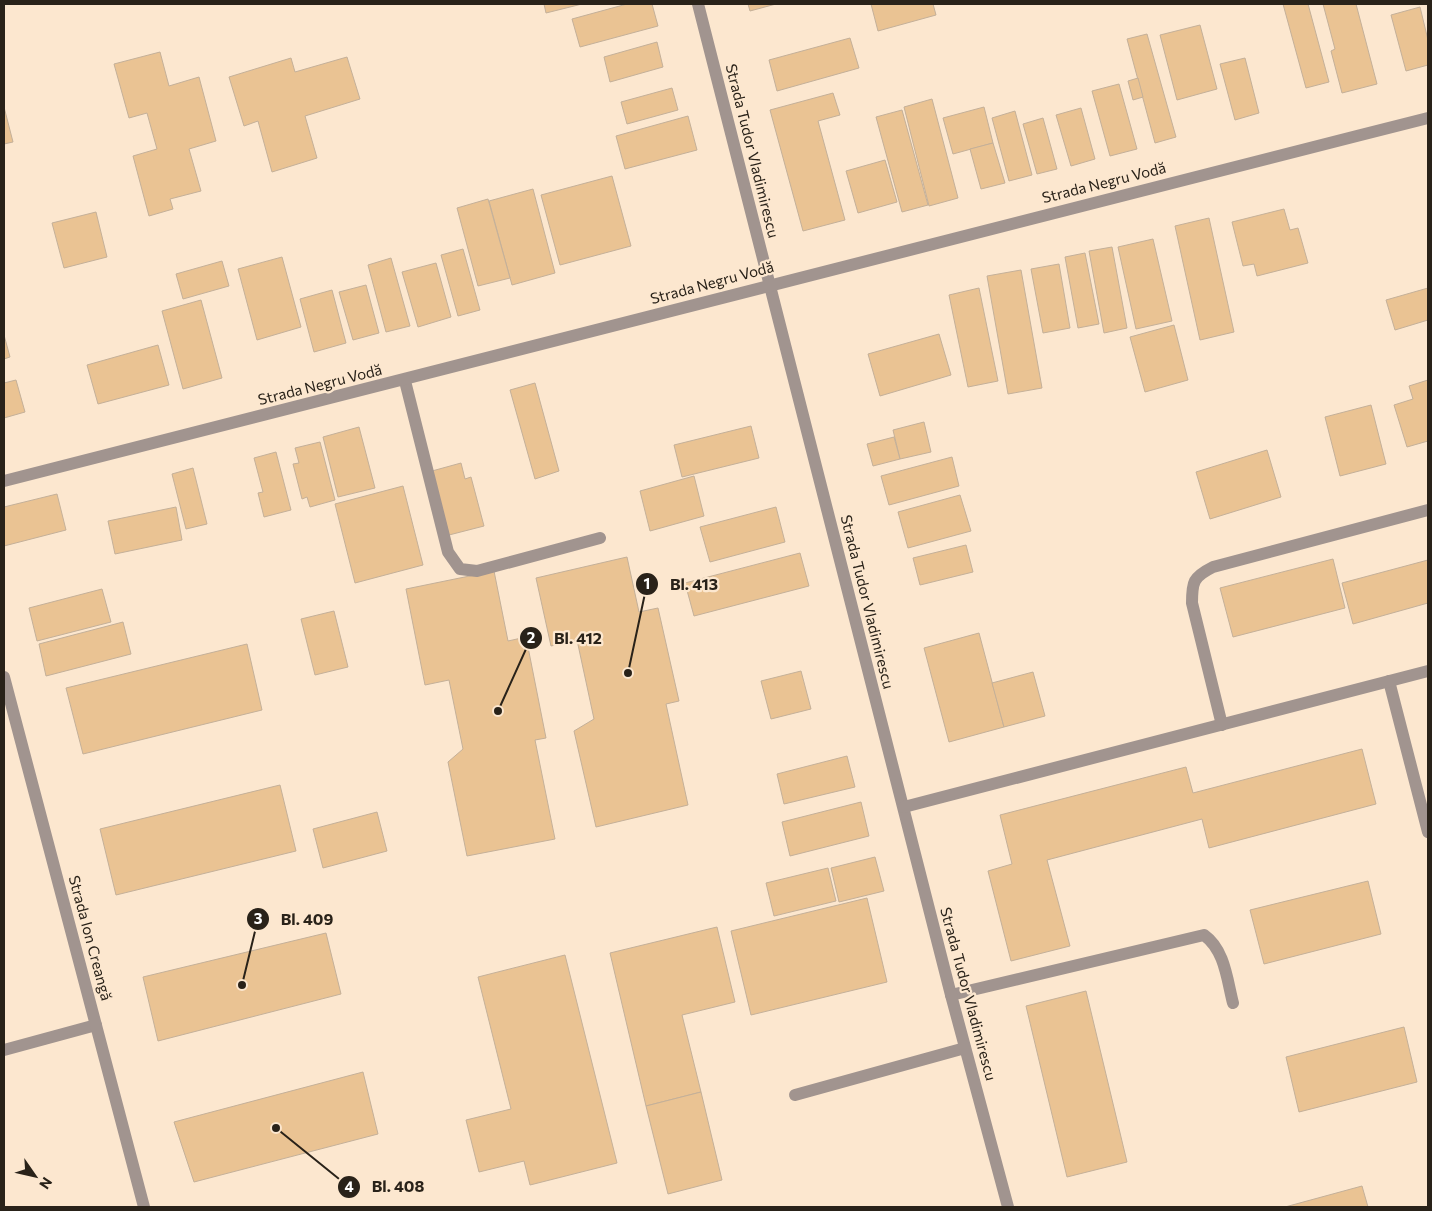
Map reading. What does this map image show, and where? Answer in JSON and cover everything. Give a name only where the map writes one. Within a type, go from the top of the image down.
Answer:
[{"type":"street","name":"Strada Tudor Vladimirescu","points":[[698,4],[951,995],[1008,1207]]},
{"type":"street","name":"Strada Negru Vodă","points":[[4,481],[405,381],[769,285],[1428,118]]},
{"type":"street","points":[[405,381],[448,552],[460,569],[476,571],[600,538]]},
{"type":"street","points":[[1222,725],[1192,603],[1192,586],[1198,574],[1213,568],[1428,510]]},
{"type":"street","points":[[904,807],[1428,671]]},
{"type":"street","name":"Strada Ion Creangă","points":[[4,677],[144,1207]]},
{"type":"street","points":[[1389,681],[1425,805],[1428,832]]},
{"type":"street","points":[[951,995],[1204,935],[1214,942],[1221,955],[1233,1003]]},
{"type":"street","points":[[4,1050],[96,1024]]},
{"type":"street","points":[[795,1094],[965,1048]]},
{"type":"building","points":[[544,4],[582,4],[546,13]]},
{"type":"building","points":[[627,4],[652,4],[658,26],[580,47],[572,19]]},
{"type":"building","points":[[748,4],[776,4],[750,11]]},
{"type":"building","points":[[871,4],[933,4],[936,15],[878,31]]},
{"type":"building","points":[[1283,4],[1308,4],[1329,82],[1306,88]]},
{"type":"building","points":[[1323,4],[1356,4],[1377,84],[1342,93],[1331,51],[1335,49]]},
{"type":"building","points":[[1420,7],[1428,40],[1428,65],[1406,71],[1391,15]]},
{"type":"building","points":[[1200,25],[1217,89],[1177,100],[1160,35]]},
{"type":"building","points":[[1147,34],[1176,137],[1155,143],[1127,39]]},
{"type":"building","points":[[850,38],[859,68],[777,91],[769,60]]},
{"type":"building","points":[[657,42],[663,67],[610,82],[604,57]]},
{"type":"building","points":[[160,52],[169,86],[199,77],[216,141],[189,149],[201,191],[170,199],[173,209],[149,216],[133,156],[157,149],[147,113],[129,118],[114,64]]},
{"type":"building","points":[[347,57],[360,99],[305,116],[317,158],[272,172],[258,121],[244,126],[229,77],[291,58],[295,72]]},
{"type":"building","points":[[1245,58],[1259,113],[1235,120],[1220,64]]},
{"type":"building","points":[[1138,78],[1143,97],[1133,100],[1128,81]]},
{"type":"building","points":[[1119,84],[1137,149],[1110,156],[1092,91]]},
{"type":"building","points":[[672,88],[678,110],[627,124],[621,102]]},
{"type":"building","points":[[833,93],[840,115],[818,121],[845,220],[803,231],[770,110]]},
{"type":"building","points":[[932,99],[958,198],[929,206],[904,107]]},
{"type":"building","points":[[4,107],[13,142],[4,144]]},
{"type":"building","points":[[984,107],[993,143],[953,154],[943,118]]},
{"type":"building","points":[[1081,108],[1095,159],[1071,166],[1056,115]]},
{"type":"building","points":[[902,110],[928,205],[902,212],[876,117]]},
{"type":"building","points":[[1015,111],[1032,175],[1009,181],[992,118]]},
{"type":"building","points":[[688,116],[697,150],[625,169],[616,136]]},
{"type":"building","points":[[1043,118],[1057,169],[1037,174],[1023,124]]},
{"type":"building","points":[[993,143],[1005,183],[981,189],[970,149]]},
{"type":"building","points":[[885,160],[897,202],[858,213],[846,171]]},
{"type":"building","points":[[612,176],[631,246],[560,265],[541,195]]},
{"type":"building","points":[[533,189],[555,273],[512,285],[489,201]]},
{"type":"building","points":[[488,199],[510,278],[478,286],[457,208]]},
{"type":"building","points":[[1284,209],[1290,230],[1298,228],[1308,263],[1257,276],[1254,264],[1243,266],[1232,222]]},
{"type":"building","points":[[96,212],[107,257],[64,268],[52,223]]},
{"type":"building","points":[[1209,218],[1234,332],[1200,340],[1175,226]]},
{"type":"building","points":[[1153,239],[1172,321],[1136,329],[1118,247]]},
{"type":"building","points":[[1112,247],[1127,328],[1104,333],[1089,251]]},
{"type":"building","points":[[463,249],[480,310],[458,316],[441,255]]},
{"type":"building","points":[[1085,253],[1099,324],[1078,328],[1065,257]]},
{"type":"building","points":[[282,257],[301,327],[257,340],[238,269]]},
{"type":"building","points":[[391,258],[410,326],[386,332],[368,265]]},
{"type":"building","points":[[222,261],[229,286],[183,299],[176,274]]},
{"type":"building","points":[[436,263],[451,317],[418,327],[402,272]]},
{"type":"building","points":[[1059,264],[1070,328],[1043,333],[1031,269]]},
{"type":"building","points":[[1021,270],[1042,388],[1008,394],[987,276]]},
{"type":"building","points":[[366,285],[379,333],[353,340],[339,292]]},
{"type":"building","points":[[979,288],[998,381],[968,387],[949,295]]},
{"type":"building","points":[[1428,288],[1428,320],[1395,330],[1386,300]]},
{"type":"building","points":[[332,290],[346,343],[314,352],[300,299]]},
{"type":"building","points":[[201,300],[222,378],[183,389],[162,311]]},
{"type":"building","points":[[1174,325],[1188,380],[1145,392],[1130,337]]},
{"type":"building","points":[[939,334],[951,375],[880,396],[868,354]]},
{"type":"building","points":[[4,335],[10,357],[4,359]]},
{"type":"building","points":[[158,345],[169,385],[98,404],[87,365]]},
{"type":"building","points":[[16,380],[25,412],[4,418],[4,383]]},
{"type":"building","points":[[1428,380],[1428,441],[1407,447],[1394,405],[1413,399],[1409,386]]},
{"type":"building","points":[[535,383],[559,471],[535,479],[510,390]]},
{"type":"building","points":[[1371,405],[1386,464],[1340,476],[1325,417]]},
{"type":"building","points":[[924,422],[931,452],[900,459],[893,430]]},
{"type":"building","points":[[751,426],[759,458],[682,477],[674,445]]},
{"type":"building","points":[[359,427],[375,488],[338,497],[323,437]]},
{"type":"building","points":[[894,437],[900,459],[873,466],[867,444]]},
{"type":"building","points":[[320,442],[335,500],[310,507],[307,497],[302,499],[293,464],[299,463],[295,448]]},
{"type":"building","points":[[1267,450],[1281,497],[1210,519],[1196,472]]},
{"type":"building","points":[[276,452],[291,510],[264,517],[258,493],[263,492],[254,458]]},
{"type":"building","points":[[952,457],[959,486],[889,505],[881,476]]},
{"type":"building","points":[[461,463],[465,479],[471,477],[484,526],[449,535],[432,471]]},
{"type":"building","points":[[193,468],[207,524],[186,529],[172,474]]},
{"type":"building","points":[[694,476],[704,516],[650,531],[640,491]]},
{"type":"building","points":[[403,486],[423,565],[355,583],[335,504]]},
{"type":"building","points":[[57,494],[66,530],[4,546],[4,507]]},
{"type":"building","points":[[960,495],[971,531],[908,548],[898,512]]},
{"type":"building","points":[[176,507],[182,540],[115,554],[108,521]]},
{"type":"building","points":[[776,507],[785,542],[710,562],[700,527]]},
{"type":"building","points":[[966,545],[973,572],[920,585],[913,558]]},
{"type":"building","points":[[800,553],[809,586],[694,616],[685,583]]},
{"type":"building","points":[[627,557],[639,612],[658,608],[679,701],[666,704],[688,805],[596,827],[574,731],[594,719],[577,640],[551,646],[536,578]]},
{"type":"building","points":[[1333,559],[1345,608],[1233,637],[1220,588]]},
{"type":"building","points":[[1428,560],[1428,603],[1353,624],[1342,583]]},
{"type":"building","points":[[494,571],[508,641],[526,637],[546,738],[535,740],[555,839],[467,856],[448,762],[463,749],[449,680],[425,685],[406,589]]},
{"type":"building","points":[[102,589],[111,622],[37,641],[29,608]]},
{"type":"building","points":[[334,611],[348,667],[315,675],[301,619]]},
{"type":"building","points":[[123,622],[131,654],[46,676],[39,644]]},
{"type":"building","points":[[979,633],[1004,727],[949,742],[924,648]]},
{"type":"building","points":[[247,644],[262,710],[83,754],[66,688]]},
{"type":"building","points":[[801,671],[811,709],[771,719],[761,681]]},
{"type":"building","points":[[1033,672],[1045,716],[1004,727],[992,683]]},
{"type":"building","points":[[1362,749],[1376,804],[1209,848],[1202,819],[1047,860],[1070,946],[1011,961],[988,871],[1012,864],[1000,815],[1186,767],[1193,793]]},
{"type":"building","points":[[847,756],[855,787],[784,804],[777,774]]},
{"type":"building","points":[[280,785],[296,851],[116,895],[100,829]]},
{"type":"building","points":[[861,802],[869,836],[790,856],[782,822]]},
{"type":"building","points":[[377,812],[387,851],[323,868],[313,829]]},
{"type":"building","points":[[875,857],[884,891],[839,902],[831,868]]},
{"type":"building","points":[[828,868],[836,901],[774,916],[766,883]]},
{"type":"building","points":[[1368,881],[1381,934],[1264,964],[1250,910]]},
{"type":"building","points":[[867,898],[887,982],[751,1015],[731,931]]},
{"type":"building","points":[[717,927],[735,1002],[682,1015],[701,1092],[646,1106],[610,953]]},
{"type":"building","points":[[326,933],[341,994],[158,1041],[143,977]]},
{"type":"building","points":[[565,955],[617,1163],[530,1185],[524,1161],[479,1172],[466,1120],[511,1109],[478,977]]},
{"type":"building","points":[[1086,991],[1127,1162],[1067,1177],[1026,1006]]},
{"type":"building","points":[[1404,1027],[1417,1082],[1299,1112],[1286,1057]]},
{"type":"building","points":[[363,1072],[378,1134],[194,1182],[174,1122]]},
{"type":"building","points":[[701,1092],[722,1180],[668,1194],[646,1106]]},
{"type":"building","points":[[1362,1186],[1368,1207],[1285,1207]]},
{"type":"place","name":"Bl. 413","points":[[628,673]]},
{"type":"place","name":"Bl. 412","points":[[498,711]]},
{"type":"place","name":"Bl. 409","points":[[242,985]]},
{"type":"place","name":"Bl. 408","points":[[276,1128]]}]
